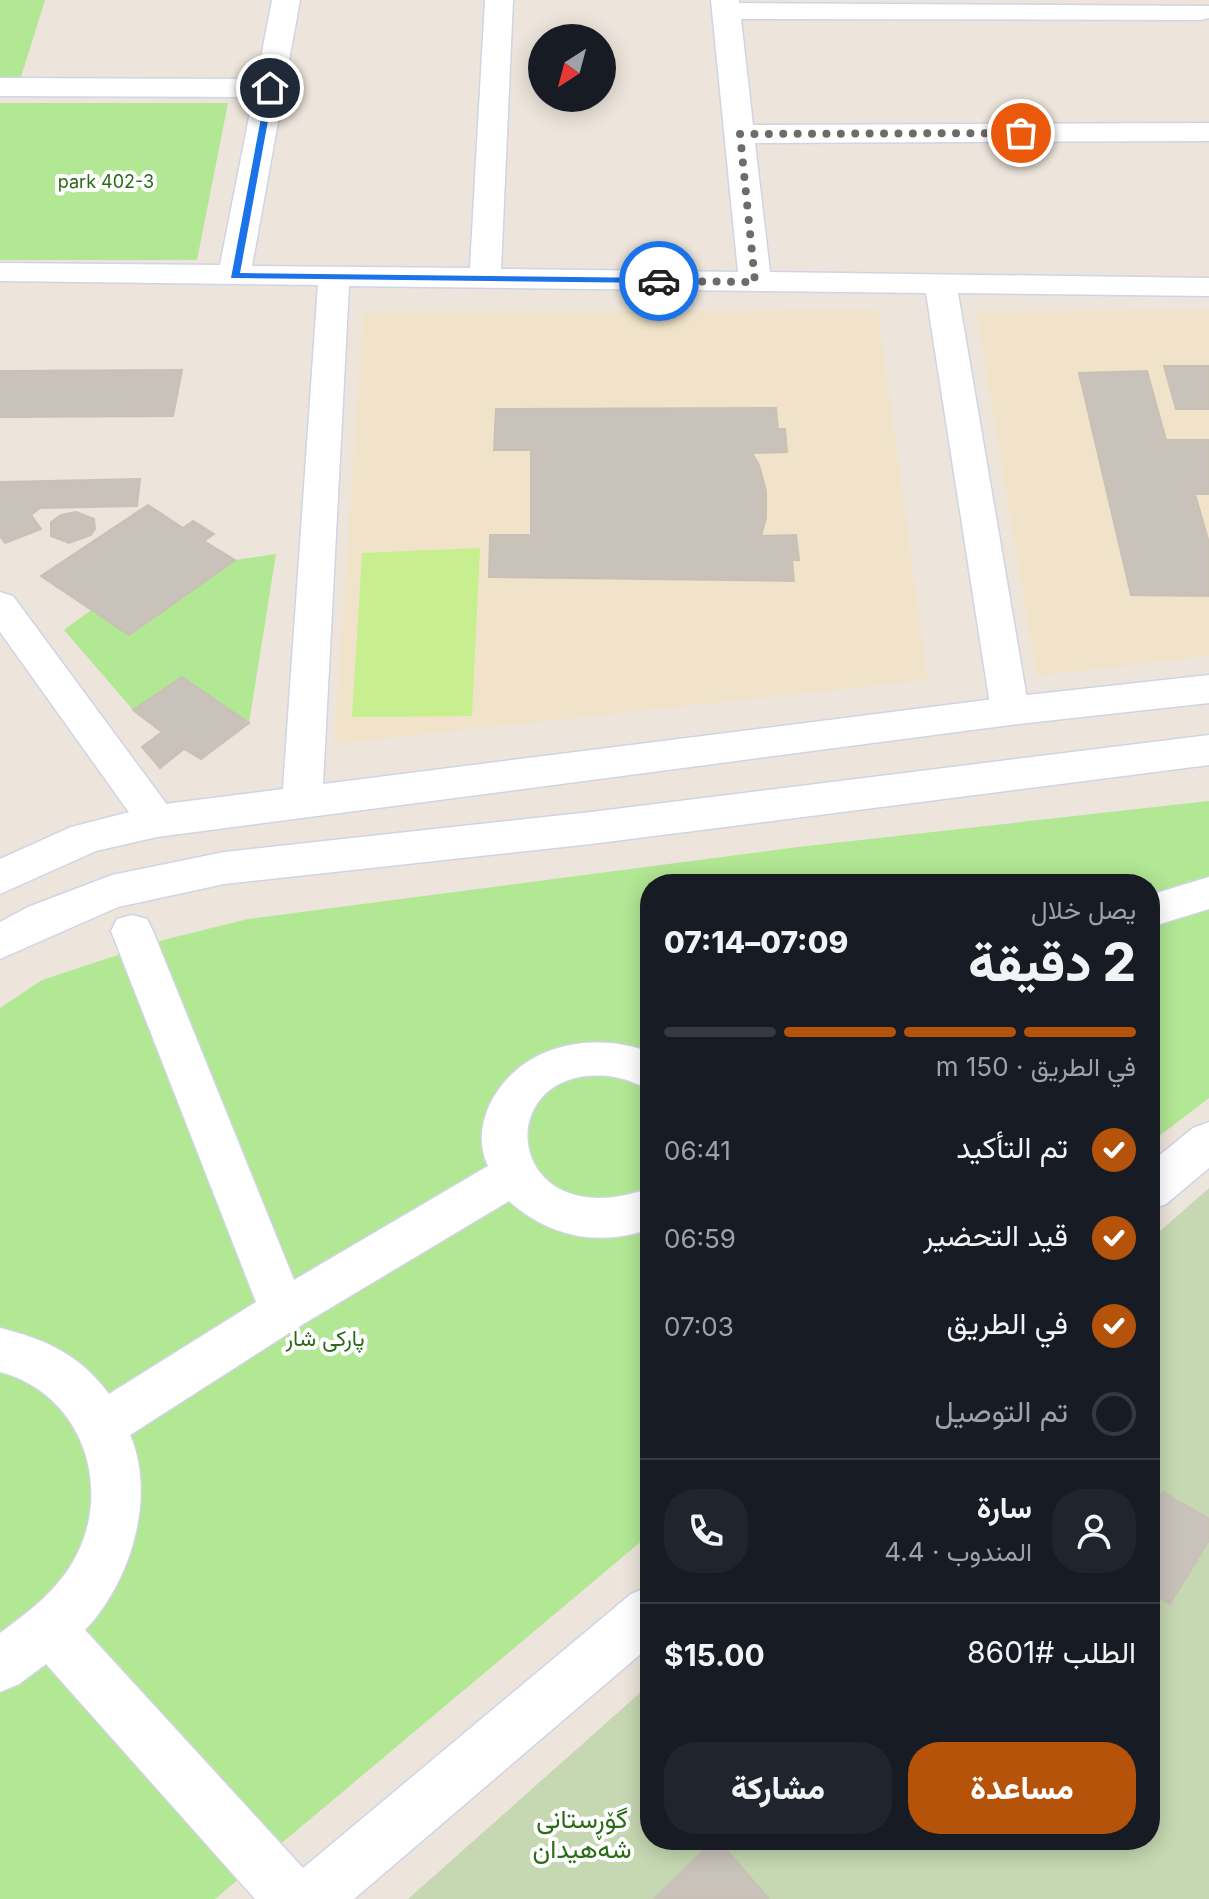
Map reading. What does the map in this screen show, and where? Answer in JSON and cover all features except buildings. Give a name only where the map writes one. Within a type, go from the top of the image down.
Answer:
[{"type":"main road","points":[[0,878],[86,838],[157,821],[1010,711],[1209,689]]},
{"type":"main road","points":[[0,942],[43,919],[112,892],[224,868],[591,828],[1209,750]]},
{"type":"street","points":[[234,276],[286,0]]},
{"type":"street","points":[[485,278],[499,0]]},
{"type":"street","points":[[755,282],[726,6],[1202,16]]},
{"type":"street","points":[[0,87],[270,88]]},
{"type":"street","points":[[740,134],[1209,132]]},
{"type":"street","points":[[0,272],[1209,287]]},
{"type":"street","points":[[302,803],[334,277]]},
{"type":"street","points":[[940,283],[1010,711]]},
{"type":"street","points":[[0,605],[157,821]]},
{"type":"street","points":[[1160,908],[1209,893]]},
{"type":"street","points":[[132,931],[283,1311]]},
{"type":"street","points":[[640,1066],[611,1058],[581,1059],[554,1067],[531,1082],[513,1101],[504,1125],[504,1150],[513,1175],[531,1196],[556,1212],[586,1219],[617,1219],[640,1211]]},
{"type":"street","points":[[1160,1182],[1209,1141]]},
{"type":"street","points":[[104,1424],[283,1311],[513,1175]]},
{"type":"street","points":[[0,1350],[32,1358],[74,1385],[104,1424],[117,1473],[112,1527],[90,1582],[50,1630],[0,1665]]},
{"type":"street","points":[[310,1899],[640,1620]]},
{"type":"street","points":[[50,1630],[293,1899]]},
{"type":"shaded area","points":[[878,310],[928,680],[334,744],[363,312]]},
{"type":"shaded area","points":[[1209,310],[1209,656],[1036,676],[976,311]]},
{"type":"green space","points":[[0,0],[45,0],[21,77],[0,77]]},
{"type":"green space","name":"park 402-3","points":[[0,103],[228,103],[197,260],[0,260]]},
{"type":"green space","points":[[480,548],[472,716],[352,717],[362,553]]},
{"type":"green space","points":[[276,554],[249,723],[182,677],[133,710],[64,630],[91,610],[129,635],[235,560]]},
{"type":"green space","name":"پارکی شار","points":[[1209,801],[1209,1098],[1160,1135],[1160,874],[640,874],[640,1542],[215,1899],[0,1899],[0,1008],[42,980],[167,939],[248,919],[798,847]]},
{"type":"green space","name":"گۆڕستانی شەهیدان","points":[[1209,1188],[1209,1899],[408,1899],[640,1693],[640,1850],[1160,1850],[1160,1231]]},
{"type":"way so far","points":[[659,281],[755,282],[740,134],[1021,133]]},
{"type":"route","points":[[270,88],[234,276],[659,281]]}]
